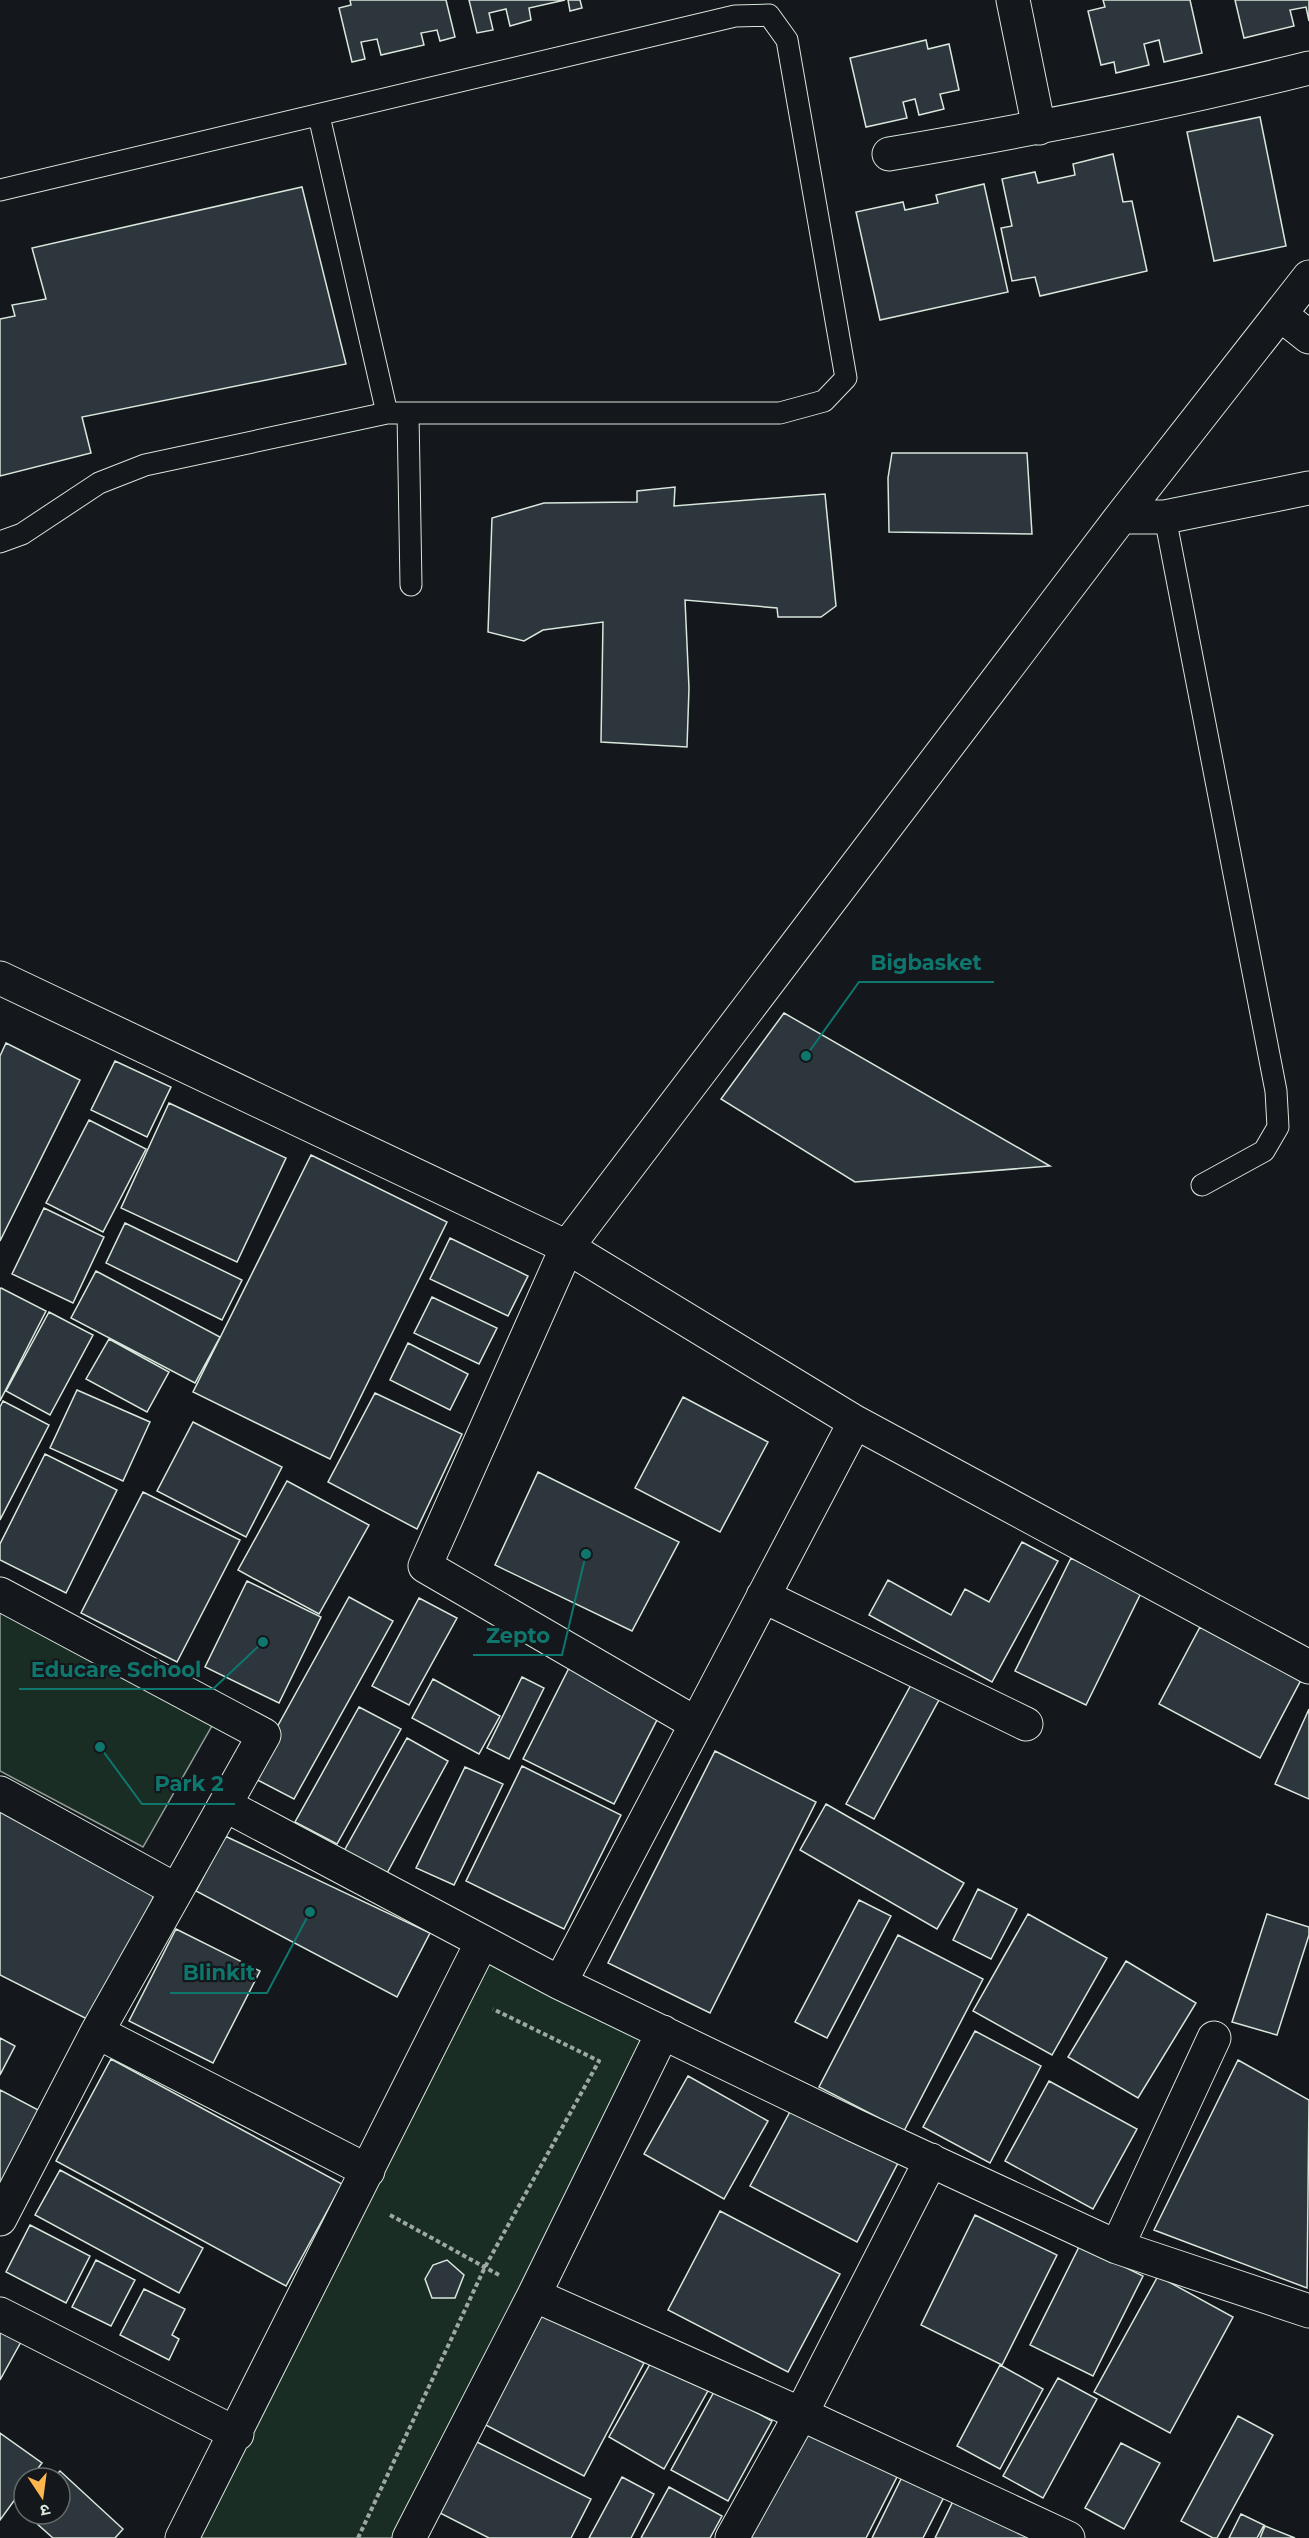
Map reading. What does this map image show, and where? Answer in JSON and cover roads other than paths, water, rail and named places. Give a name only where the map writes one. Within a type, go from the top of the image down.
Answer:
[{"type":"street","points":[[1012,0],[1039,128]]},
{"type":"street","points":[[889,154],[1039,128],[1309,69]]},
{"type":"street","points":[[695,1723],[425,1566],[567,1246],[1121,517],[1309,277]]},
{"type":"street","points":[[1280,314],[1309,337]]},
{"type":"street","points":[[1121,517],[1165,517],[1309,488]]},
{"type":"street","points":[[0,978],[567,1246],[855,1422],[1309,1666]]},
{"type":"street","points":[[560,1983],[855,1422]]},
{"type":"street","points":[[0,1594],[264,1735],[97,2032],[0,2219]]},
{"type":"street","points":[[763,1596],[1026,1725]]},
{"type":"street","points":[[0,1793],[176,1890]]},
{"type":"street","points":[[225,1804],[560,1983],[1117,2247],[1309,2311]]},
{"type":"street","points":[[182,2538],[237,2434],[482,1942]]},
{"type":"street","points":[[97,2032],[368,2171]]},
{"type":"street","points":[[409,2538],[534,2295],[663,2032]]},
{"type":"street","points":[[1117,2247],[1214,2038]]},
{"type":"street","points":[[732,2538],[801,2414],[931,2160]]},
{"type":"street","points":[[534,2295],[801,2414],[1068,2538]]},
{"type":"street","points":[[0,2314],[237,2434]]},
{"type":"lane","points":[[0,190],[735,16],[769,15],[788,40],[846,378],[824,401],[780,413],[387,413],[145,465],[99,483],[22,534],[0,542]]},
{"type":"lane","points":[[319,116],[387,413]]},
{"type":"lane","points":[[408,413],[411,585]]},
{"type":"lane","points":[[1165,517],[1276,1090],[1278,1127],[1264,1151],[1202,1185]]},
{"type":"place","name":"Bigbasket","points":[[806,1056]]},
{"type":"place","name":"Zepto","points":[[586,1554]]},
{"type":"place","name":"Educare School","points":[[263,1642]]},
{"type":"place","name":"Park 2","points":[[100,1747]]},
{"type":"place","name":"Blinkit","points":[[310,1912]]}]
